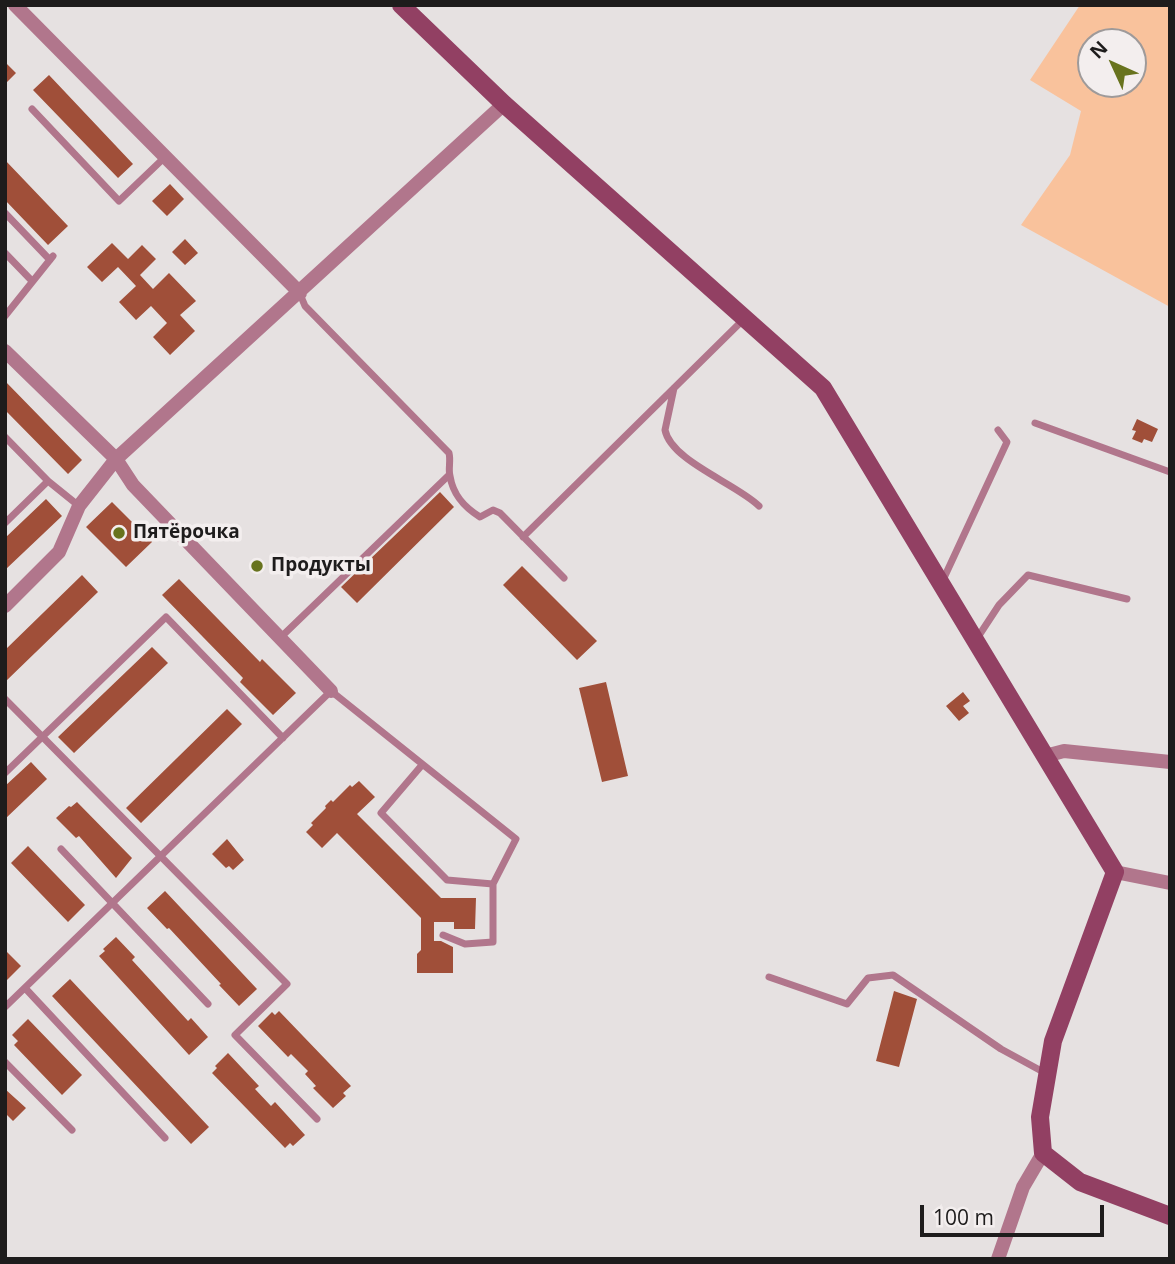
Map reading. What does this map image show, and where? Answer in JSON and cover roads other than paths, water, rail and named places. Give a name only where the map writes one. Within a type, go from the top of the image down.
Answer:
[{"type":"street","points":[[15,5],[300,293]]},
{"type":"street","points":[[401,5],[504,104],[822,388],[1115,872],[1170,883]]},
{"type":"street","points":[[5,606],[59,552],[79,506],[116,459],[504,104]]},
{"type":"street","points":[[5,351],[116,459],[133,485],[331,691]]},
{"type":"street","points":[[1045,756],[1064,751],[1170,762]]},
{"type":"street","points":[[998,1259],[1023,1186],[1043,1153],[1040,1117],[1053,1041],[1115,872]]},
{"type":"street","points":[[1043,1153],[1080,1182],[1170,1216]]},
{"type":"lane","points":[[32,109],[119,201],[165,157]]},
{"type":"lane","points":[[5,213],[51,258],[5,316]]},
{"type":"lane","points":[[5,253],[32,281]]},
{"type":"lane","points":[[300,293],[305,306],[449,453],[449,475],[454,495],[480,517],[493,510],[500,513],[564,578]]},
{"type":"lane","points":[[523,537],[744,318]]},
{"type":"lane","points":[[674,387],[666,437],[673,446],[707,472],[759,506]]},
{"type":"lane","points":[[1035,423],[1170,472]]},
{"type":"lane","points":[[941,584],[1007,442],[998,430]]},
{"type":"lane","points":[[5,437],[48,481],[79,506]]},
{"type":"lane","points":[[280,638],[449,475]]},
{"type":"lane","points":[[5,523],[48,481]]},
{"type":"lane","points":[[975,641],[999,605],[1028,575],[1127,599]]},
{"type":"lane","points":[[5,773],[166,617],[284,738]]},
{"type":"lane","points":[[5,1007],[331,691],[516,839],[493,884],[493,942],[465,944],[443,934]]},
{"type":"lane","points":[[5,699],[287,984],[235,1035],[317,1119]]},
{"type":"lane","points":[[422,765],[381,813],[447,880],[493,884]]},
{"type":"lane","points":[[61,849],[208,1004]]},
{"type":"lane","points":[[769,977],[847,1004],[868,978],[893,975],[1001,1049],[1046,1074]]},
{"type":"lane","points":[[25,988],[165,1138]]},
{"type":"lane","points":[[5,1062],[72,1130]]},
{"type":"place","name":"Пятёрочка","points":[[119,533]]},
{"type":"place","name":"Продукты","points":[[257,566]]}]
